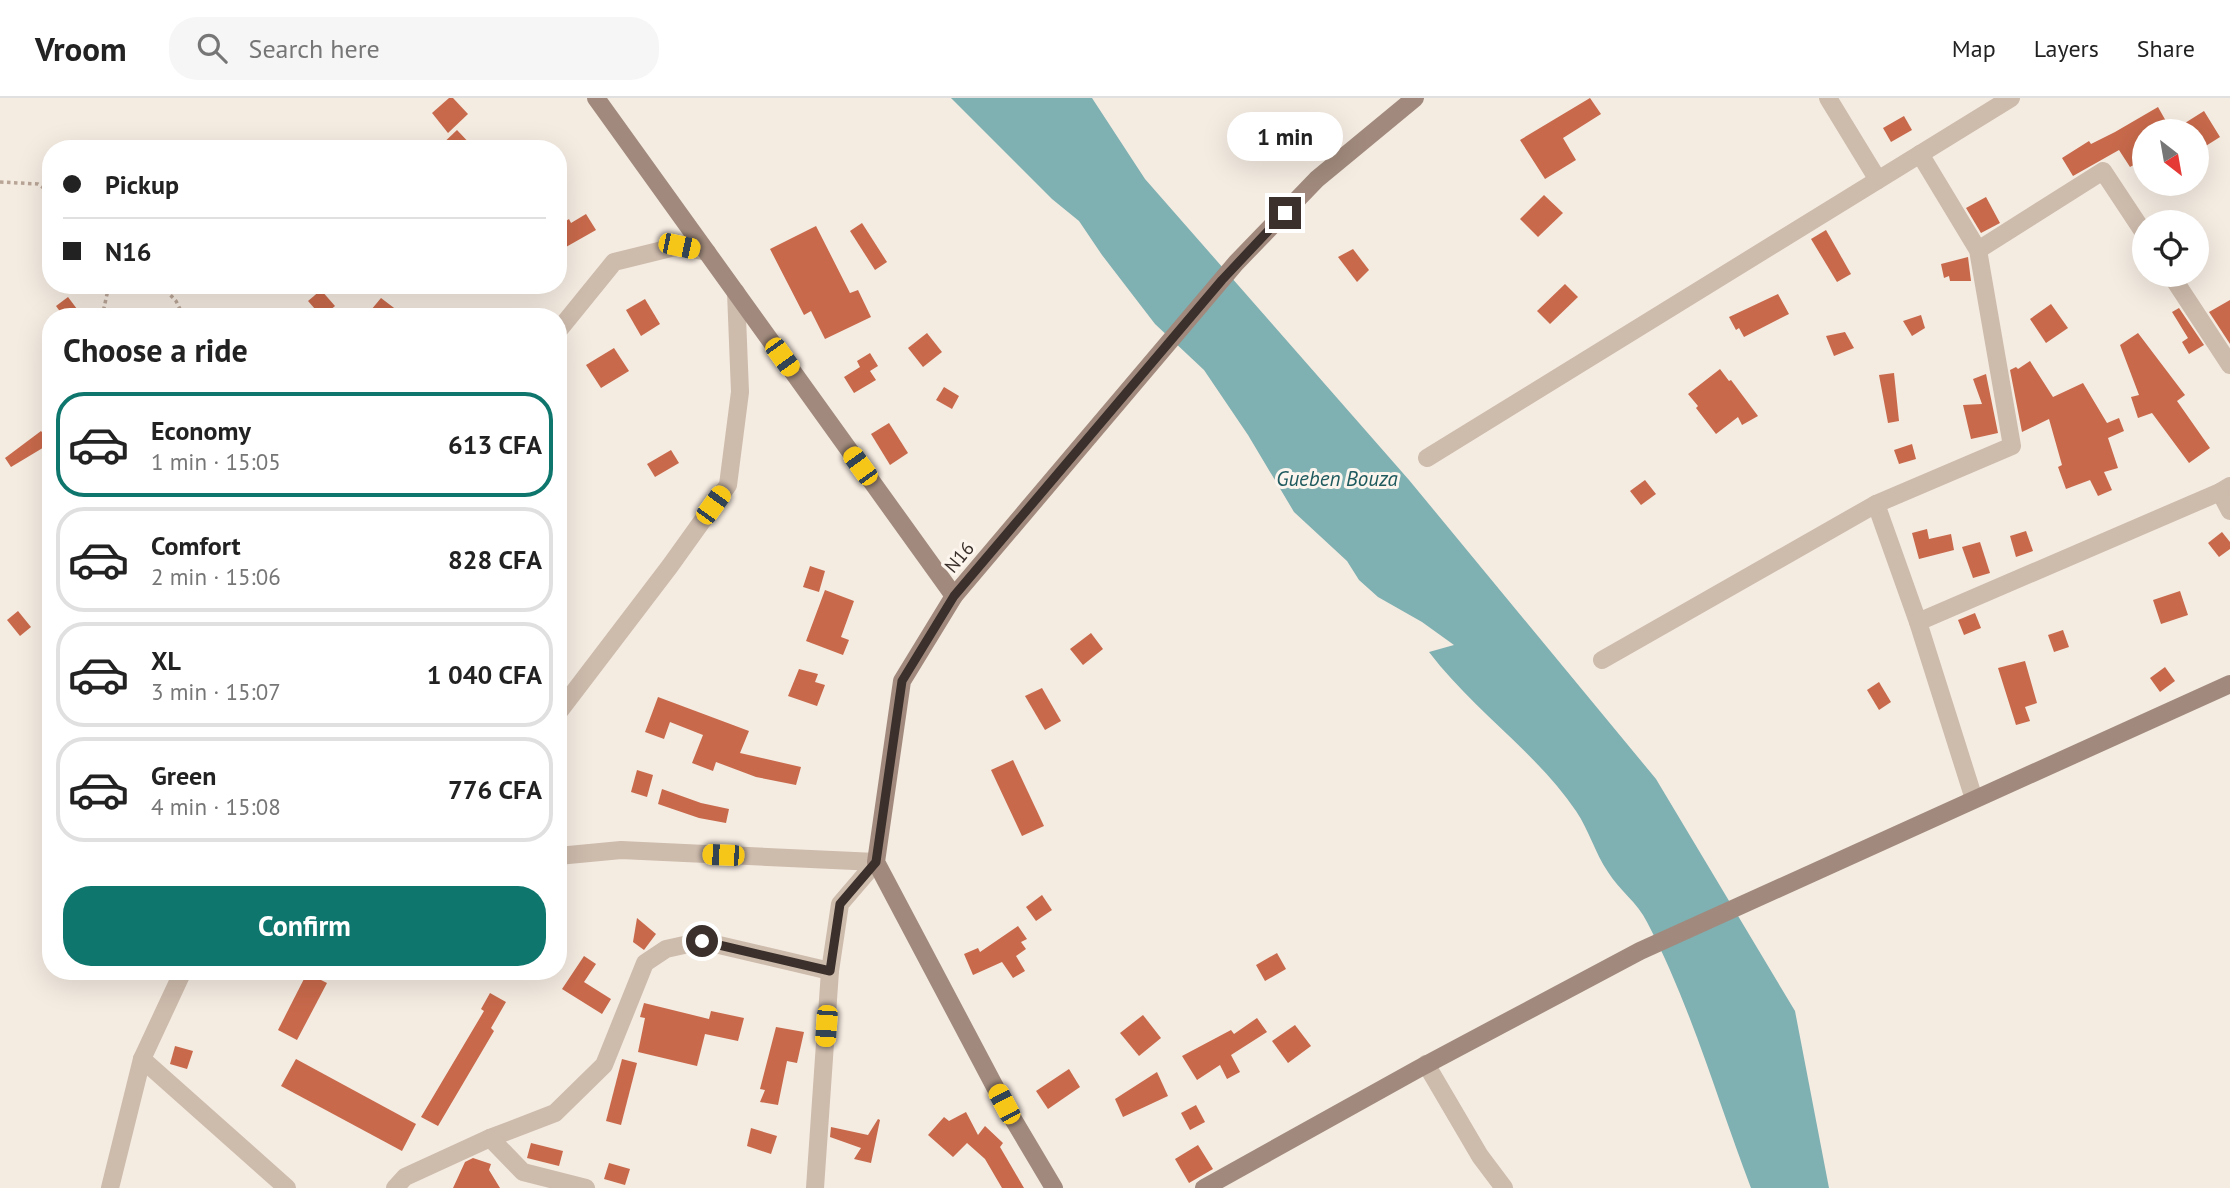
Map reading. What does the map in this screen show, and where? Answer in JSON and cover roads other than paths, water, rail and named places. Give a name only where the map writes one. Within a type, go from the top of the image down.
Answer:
[{"type":"street","name":"N16","points":[[596,98],[954,596],[1236,263],[1317,179],[1415,98]]},
{"type":"street","points":[[1828,98],[1878,180]]},
{"type":"street","points":[[1427,458],[2011,98]]},
{"type":"street","points":[[1602,660],[1876,503],[2011,446],[1978,250],[1920,154]]},
{"type":"street","points":[[1978,250],[2103,171],[2132,215]]},
{"type":"street","points":[[567,320],[614,262],[679,246],[707,252]]},
{"type":"street","points":[[2179,287],[2230,365]]},
{"type":"street","points":[[567,701],[728,485],[740,392],[736,292]]},
{"type":"street","points":[[1918,622],[2225,489],[2230,510]]},
{"type":"street","points":[[1876,503],[1918,622],[1974,799]]},
{"type":"street","points":[[815,1188],[830,971],[840,904],[876,862],[902,681],[954,596]]},
{"type":"street","points":[[1204,1188],[1426,1064],[1640,951],[2230,684]]},
{"type":"street","points":[[567,855],[621,850],[876,862]]},
{"type":"street","points":[[876,862],[1004,1104],[1054,1188]]},
{"type":"street","points":[[395,1188],[405,1177],[490,1138],[555,1113],[604,1065],[645,962],[666,949],[702,941],[830,971]]},
{"type":"street","points":[[110,1188],[142,1059],[179,980]]},
{"type":"street","points":[[142,1059],[287,1188]]},
{"type":"street","points":[[1426,1064],[1480,1156],[1504,1188]]},
{"type":"street","points":[[490,1138],[523,1172],[586,1188]]},
{"type":"water","name":"Gueben Bouza","points":[[951,98],[1092,98],[1145,179],[1409,480],[1656,779],[1795,1011],[1829,1188],[1751,1188],[1663,954],[1643,915],[1603,865],[1585,826],[1560,789],[1465,693],[1429,652],[1454,645],[1422,622],[1378,597],[1359,580],[1347,561],[1294,512],[1248,435],[1204,370],[1155,324],[1079,221],[1052,199]]}]
